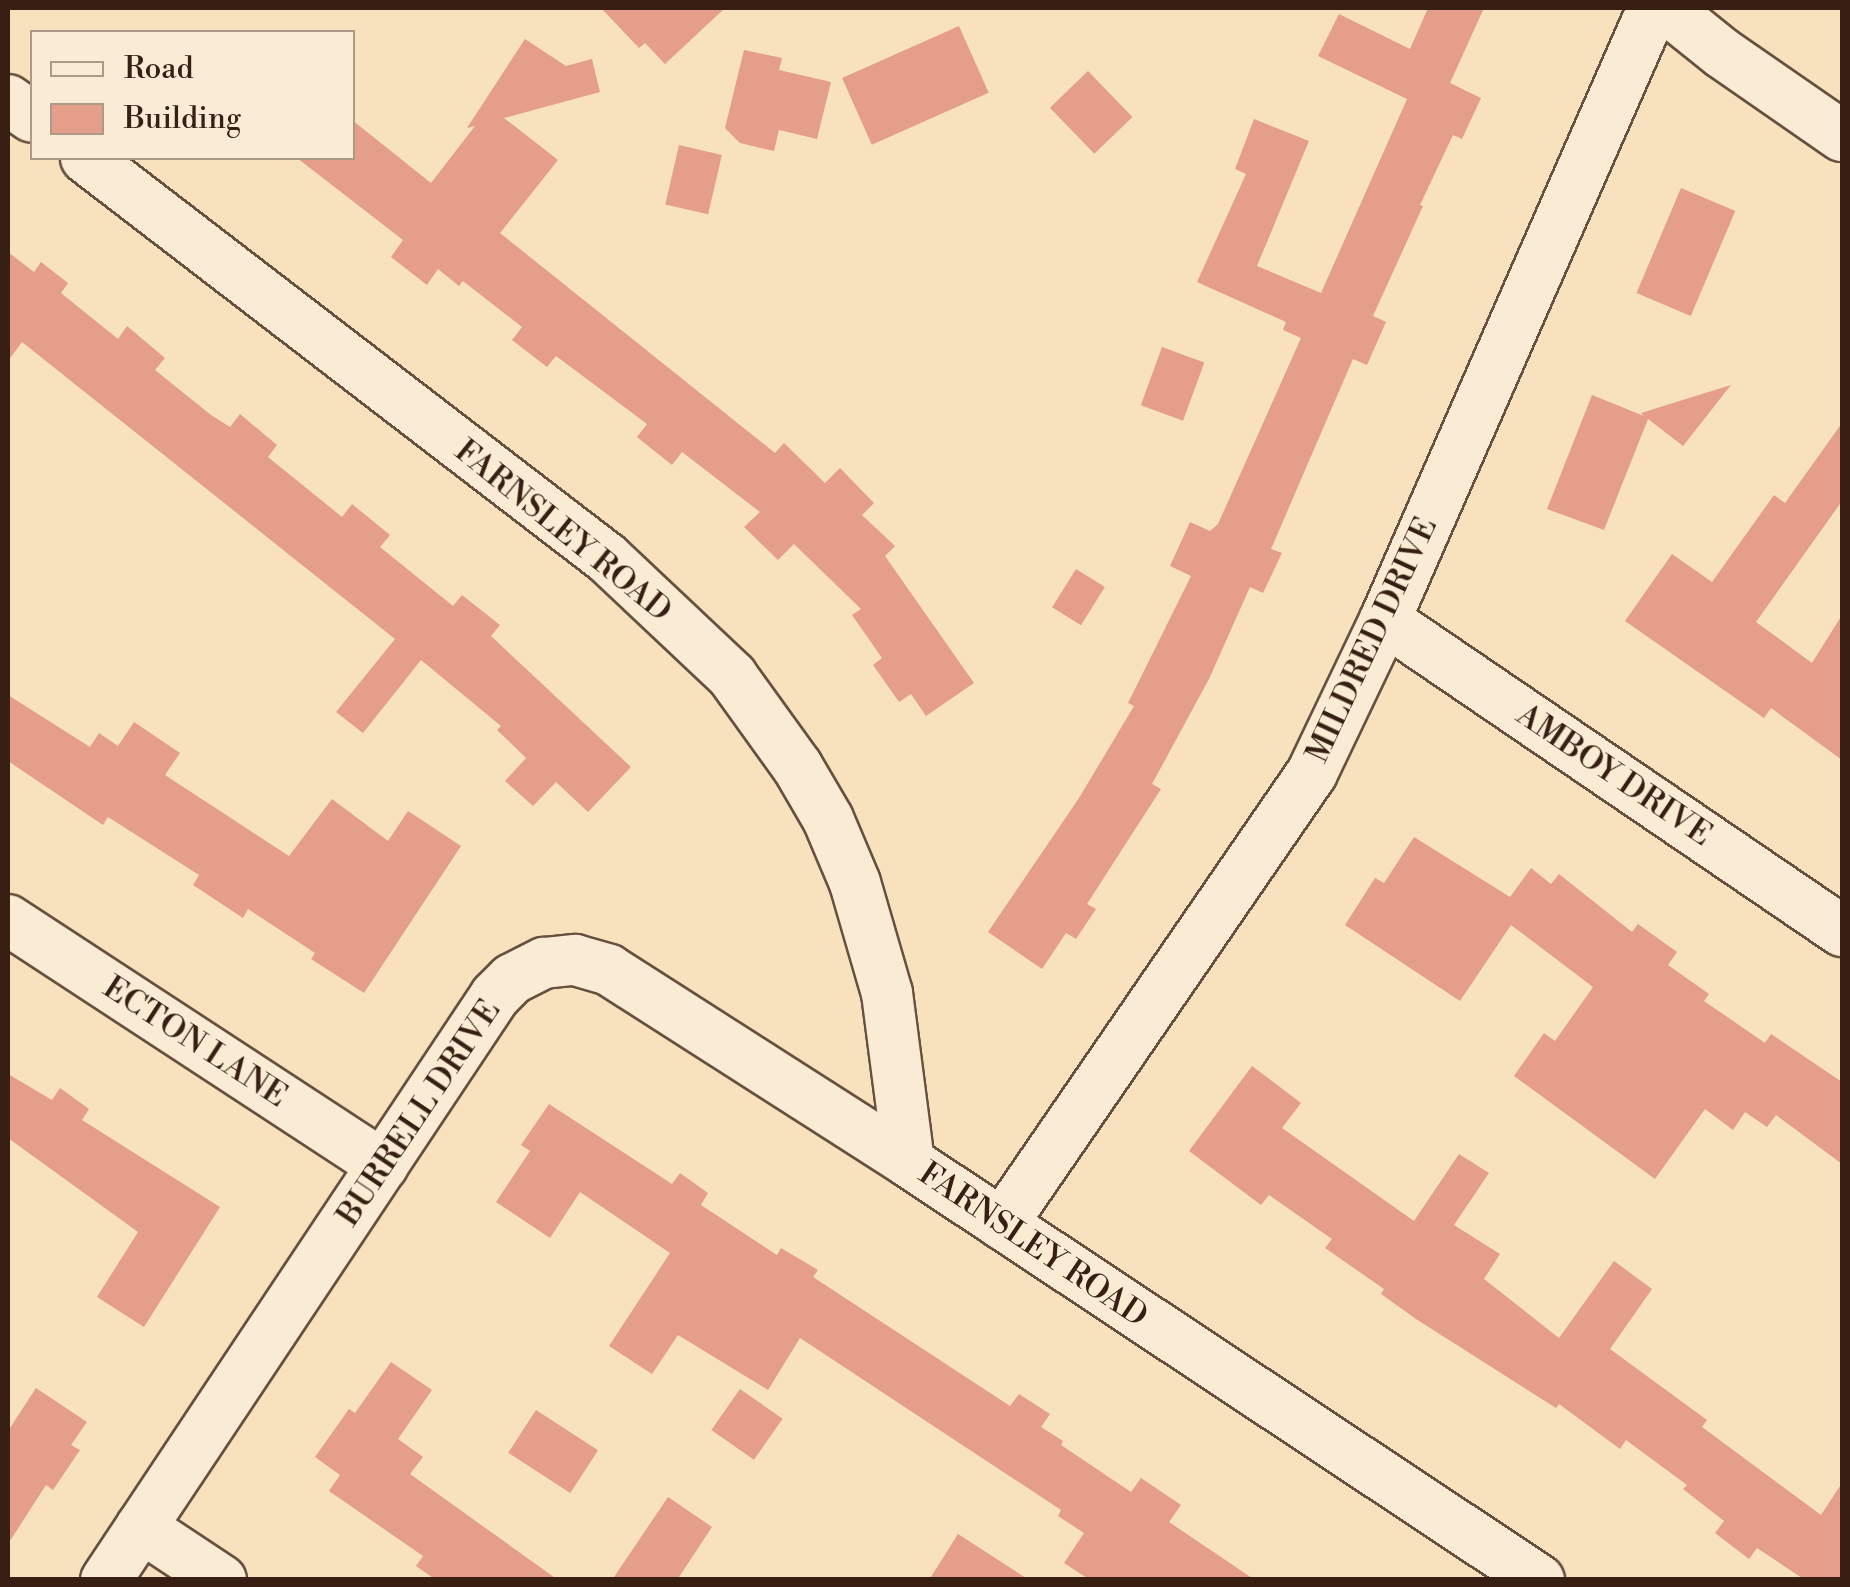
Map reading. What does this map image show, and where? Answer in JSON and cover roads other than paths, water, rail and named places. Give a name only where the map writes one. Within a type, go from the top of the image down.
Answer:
[{"type":"street","name":"MILDRED DRIVE","points":[[1002,1224],[1312,773],[1385,620],[1653,8]]},
{"type":"street","points":[[1666,8],[1722,53],[1842,136]]},
{"type":"street","points":[[8,100],[30,116]]},
{"type":"street","name":"FARNSLEY ROAD","points":[[89,160],[607,558],[732,676],[797,766],[828,820],[856,884],[887,993],[909,1162],[1539,1580]]},
{"type":"street","name":"AMBOY DRIVE","points":[[1385,620],[1842,931]]},
{"type":"street","name":"ECTON LANE","points":[[8,920],[383,1164]]},
{"type":"street","name":"BURRELL DRIVE","points":[[106,1580],[495,996],[512,979],[544,963],[575,960],[609,970],[909,1162]]},
{"type":"street","points":[[141,1527],[220,1580]]}]
